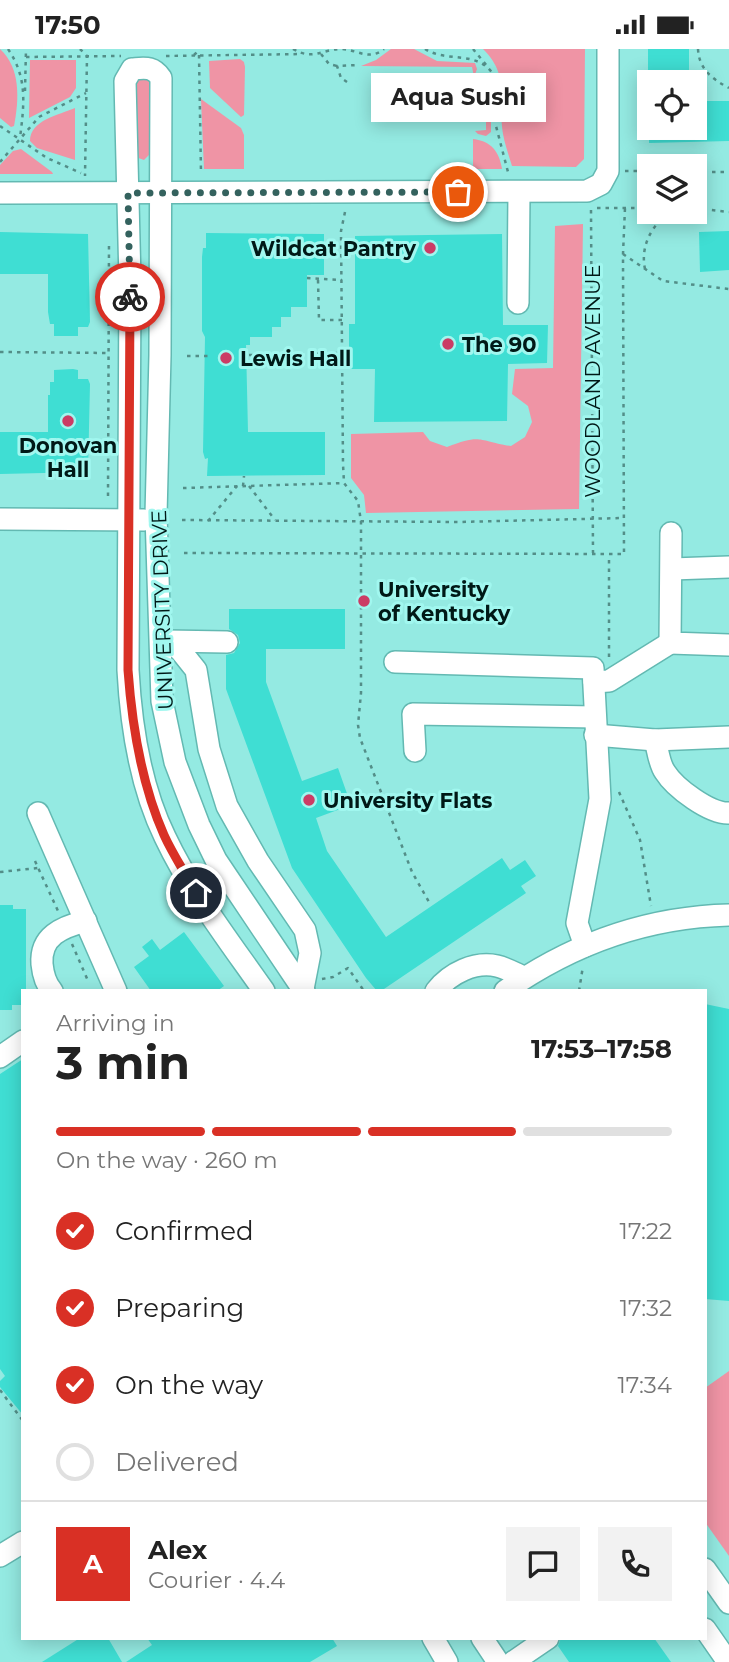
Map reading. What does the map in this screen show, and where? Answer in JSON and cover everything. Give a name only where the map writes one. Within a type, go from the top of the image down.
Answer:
[{"type":"street","points":[[0,193],[161,193],[514,183],[587,191],[601,184],[608,171],[608,49]]},
{"type":"street","name":"UNIVERSITY DRIVE","points":[[263,989],[196,893],[164,836],[140,762],[130,708],[128,193],[125,81],[132,69],[156,70],[161,78],[157,520],[164,641],[162,701],[175,762],[199,825],[216,860],[303,989]]},
{"type":"street","points":[[514,183],[518,303]]},
{"type":"street","points":[[0,519],[157,520]]},
{"type":"street","points":[[670,643],[671,533]]},
{"type":"street","points":[[672,569],[729,567]]},
{"type":"street","points":[[164,641],[227,642]]},
{"type":"street","points":[[164,641],[180,650],[195,670],[209,749],[227,806],[258,861],[305,930],[310,953],[304,989]]},
{"type":"street","points":[[594,682],[609,681],[670,643],[729,645]]},
{"type":"street","points":[[396,662],[593,668],[600,799],[577,923],[584,955]]},
{"type":"street","points":[[415,751],[414,714],[595,726],[655,740],[729,737]]},
{"type":"street","points":[[655,740],[664,771],[682,791],[720,813],[729,813]]},
{"type":"street","points":[[38,813],[86,921],[104,986]]},
{"type":"street","points":[[508,989],[524,977],[584,955],[627,929],[673,919],[729,915]]},
{"type":"street","points":[[51,989],[43,972],[44,947],[57,931],[86,921]]},
{"type":"street","points":[[437,989],[444,980],[465,969],[484,965],[499,966],[524,977]]},
{"type":"street","points":[[0,1057],[21,1042]]},
{"type":"street","points":[[707,1572],[729,1602]]},
{"type":"street","points":[[707,1632],[728,1662]]},
{"type":"street","points":[[434,1640],[447,1662]]},
{"type":"street","points":[[483,1640],[498,1662],[531,1640]]},
{"type":"street","points":[[513,1662],[545,1640]]},
{"type":"path","points":[[8,49],[20,74],[24,98]]},
{"type":"path","points":[[20,138],[26,49]]},
{"type":"path","points":[[0,126],[47,158],[85,176],[87,56],[80,49]]},
{"type":"path","points":[[194,55],[200,49]]},
{"type":"path","points":[[250,55],[253,49]]},
{"type":"path","points":[[293,49],[302,54],[320,54],[337,49],[374,55],[384,49]]},
{"type":"path","points":[[425,49],[437,55],[468,58],[489,68]]},
{"type":"path","points":[[473,49],[489,68],[495,83],[498,135],[514,183]]},
{"type":"path","points":[[698,49],[698,58],[704,69],[715,80],[729,88]]},
{"type":"path","points":[[320,54],[329,64],[337,67],[358,65]]},
{"type":"path","points":[[199,55],[201,173]]},
{"type":"path","points":[[337,67],[341,78],[347,82]]},
{"type":"path","points":[[0,162],[39,117],[86,93]]},
{"type":"path","points":[[608,171],[637,171]]},
{"type":"path","points":[[707,172],[729,172]]},
{"type":"path","name":"WOODLAND AVENUE","points":[[593,554],[591,208],[625,208]]},
{"type":"path","points":[[184,553],[624,554],[623,254],[625,208],[637,208]]},
{"type":"path","points":[[707,209],[729,212]]},
{"type":"path","points":[[345,210],[341,230],[344,483],[358,501],[361,521],[360,738],[412,872],[429,902]]},
{"type":"path","points":[[645,269],[644,253],[650,235],[658,224]]},
{"type":"path","points":[[108,496],[109,232]]},
{"type":"path","points":[[623,254],[663,281],[729,289]]},
{"type":"path","points":[[307,278],[342,280]]},
{"type":"path","points":[[318,280],[318,320],[342,320]]},
{"type":"path","points":[[0,352],[109,353]]},
{"type":"path","points":[[249,355],[342,353]]},
{"type":"path","points":[[187,356],[211,356]]},
{"type":"path","points":[[243,486],[244,476]]},
{"type":"path","points":[[183,488],[344,483]]},
{"type":"path","points":[[208,521],[237,486]]},
{"type":"path","points":[[249,486],[276,521]]},
{"type":"path","points":[[183,520],[458,522],[624,518]]},
{"type":"path","points":[[614,785],[640,840],[653,923]]},
{"type":"path","points":[[35,860],[61,917]]},
{"type":"path","points":[[0,872],[38,868]]},
{"type":"path","points":[[67,935],[104,986]]},
{"type":"path","points":[[579,989],[584,955]]},
{"type":"path","points":[[321,973],[320,980],[333,977],[348,968],[363,989]]},
{"type":"path","points":[[0,1390],[21,1418]]},
{"type":"shaded area","points":[[0,49],[12,65],[17,85],[16,116],[14,126],[11,127],[0,118]]},
{"type":"shaded area","points":[[391,49],[414,49],[437,61],[475,63],[477,69],[474,77],[472,67],[361,66],[376,60]]},
{"type":"shaded area","points":[[483,49],[585,49],[584,159],[576,167],[512,166],[503,134],[500,79],[492,59]]},
{"type":"shaded area","points":[[240,59],[245,67],[244,115],[241,117],[210,88],[209,61]]},
{"type":"shaded area","points":[[30,60],[76,60],[76,88],[70,97],[29,118]]},
{"type":"shaded area","points":[[482,75],[491,84],[491,132],[486,136],[475,131],[486,130],[486,80],[478,80]]},
{"type":"shaded area","points":[[136,76],[152,80],[153,151],[144,160],[133,156],[130,86]]},
{"type":"shaded area","points":[[201,99],[241,128],[244,135],[244,169],[204,169]]},
{"type":"shaded area","points":[[75,108],[75,160],[37,148],[30,141],[31,134],[40,123]]},
{"type":"shaded area","points":[[473,139],[485,142],[493,148],[502,169],[473,169]]},
{"type":"shaded area","points":[[21,149],[53,174],[0,174],[0,165],[13,151]]},
{"type":"shaded area","points":[[583,224],[579,509],[366,513],[364,495],[351,478],[351,434],[423,432],[430,441],[447,447],[474,439],[511,446],[525,437],[532,422],[528,406],[512,394],[515,369],[553,368],[555,226]]},
{"type":"shaded area","points":[[729,1371],[729,1556],[707,1525],[707,1387]]},
{"type":"building","points":[[648,49],[689,49],[689,70],[648,70]]},
{"type":"building","points":[[707,101],[729,101],[729,141],[649,143],[649,140],[707,140]]},
{"type":"building","points":[[729,231],[729,270],[700,272],[699,232]]},
{"type":"building","points":[[0,232],[88,234],[90,322],[88,327],[78,327],[78,336],[54,336],[54,324],[50,324],[48,312],[48,274],[0,274]]},
{"type":"building","name":"Lewis Hall","points":[[206,233],[324,234],[324,275],[307,275],[307,307],[291,307],[291,317],[281,317],[281,327],[272,327],[272,337],[250,337],[250,345],[246,345],[248,432],[325,432],[325,475],[207,476],[208,458],[205,459],[203,452],[205,337],[202,331],[202,257],[203,248],[206,248]]},
{"type":"building","name":"The 90","points":[[502,234],[503,325],[548,325],[547,363],[508,364],[507,421],[374,422],[375,369],[349,369],[349,324],[355,324],[355,236]]},
{"type":"building","name":"Donovan Hall","points":[[54,370],[78,370],[78,379],[88,379],[90,384],[88,472],[0,474],[0,432],[48,432],[48,395],[50,382],[54,382]]},
{"type":"building","name":"University Flats","points":[[229,609],[345,609],[345,649],[266,649],[266,682],[302,781],[338,768],[351,805],[316,818],[327,851],[386,937],[502,858],[510,870],[525,860],[536,876],[521,886],[526,893],[384,989],[375,989],[292,868],[226,689],[226,655],[234,653],[240,643],[238,635],[229,629]]},
{"type":"building","points":[[0,905],[13,905],[13,909],[26,909],[26,989],[21,989],[21,1005],[12,1005],[12,1010],[0,1010]]},
{"type":"building","points":[[184,932],[224,986],[220,989],[150,989],[134,967],[149,956],[142,947],[152,939],[160,950]]},
{"type":"building","points":[[707,1004],[729,1009],[729,1301],[707,1299]]},
{"type":"building","points":[[21,1060],[21,1413],[0,1387],[0,1381],[5,1376],[0,1369],[0,1074]]},
{"type":"building","points":[[77,1640],[109,1640],[122,1662],[42,1662]]},
{"type":"building","points":[[148,1640],[333,1640],[337,1646],[310,1662],[126,1662],[152,1645]]},
{"type":"building","points":[[560,1640],[655,1640],[671,1662],[569,1662],[558,1646]]},
{"type":"way so far","points":[[130,297],[128,193],[458,192]]},
{"type":"place","name":"Aqua Sushi","points":[[458,192]]},
{"type":"place","name":"Wildcat Pantry","points":[[430,248]]},
{"type":"place","name":"The 90","points":[[448,344]]},
{"type":"place","name":"Lewis Hall","points":[[226,358]]},
{"type":"place","name":"Donovan Hall","points":[[68,421]]},
{"type":"place","name":"University of Kentucky","points":[[364,601]]},
{"type":"place","name":"University Flats","points":[[309,800]]},
{"type":"route","points":[[130,297],[130,708],[150,799],[164,836],[196,893]]}]
